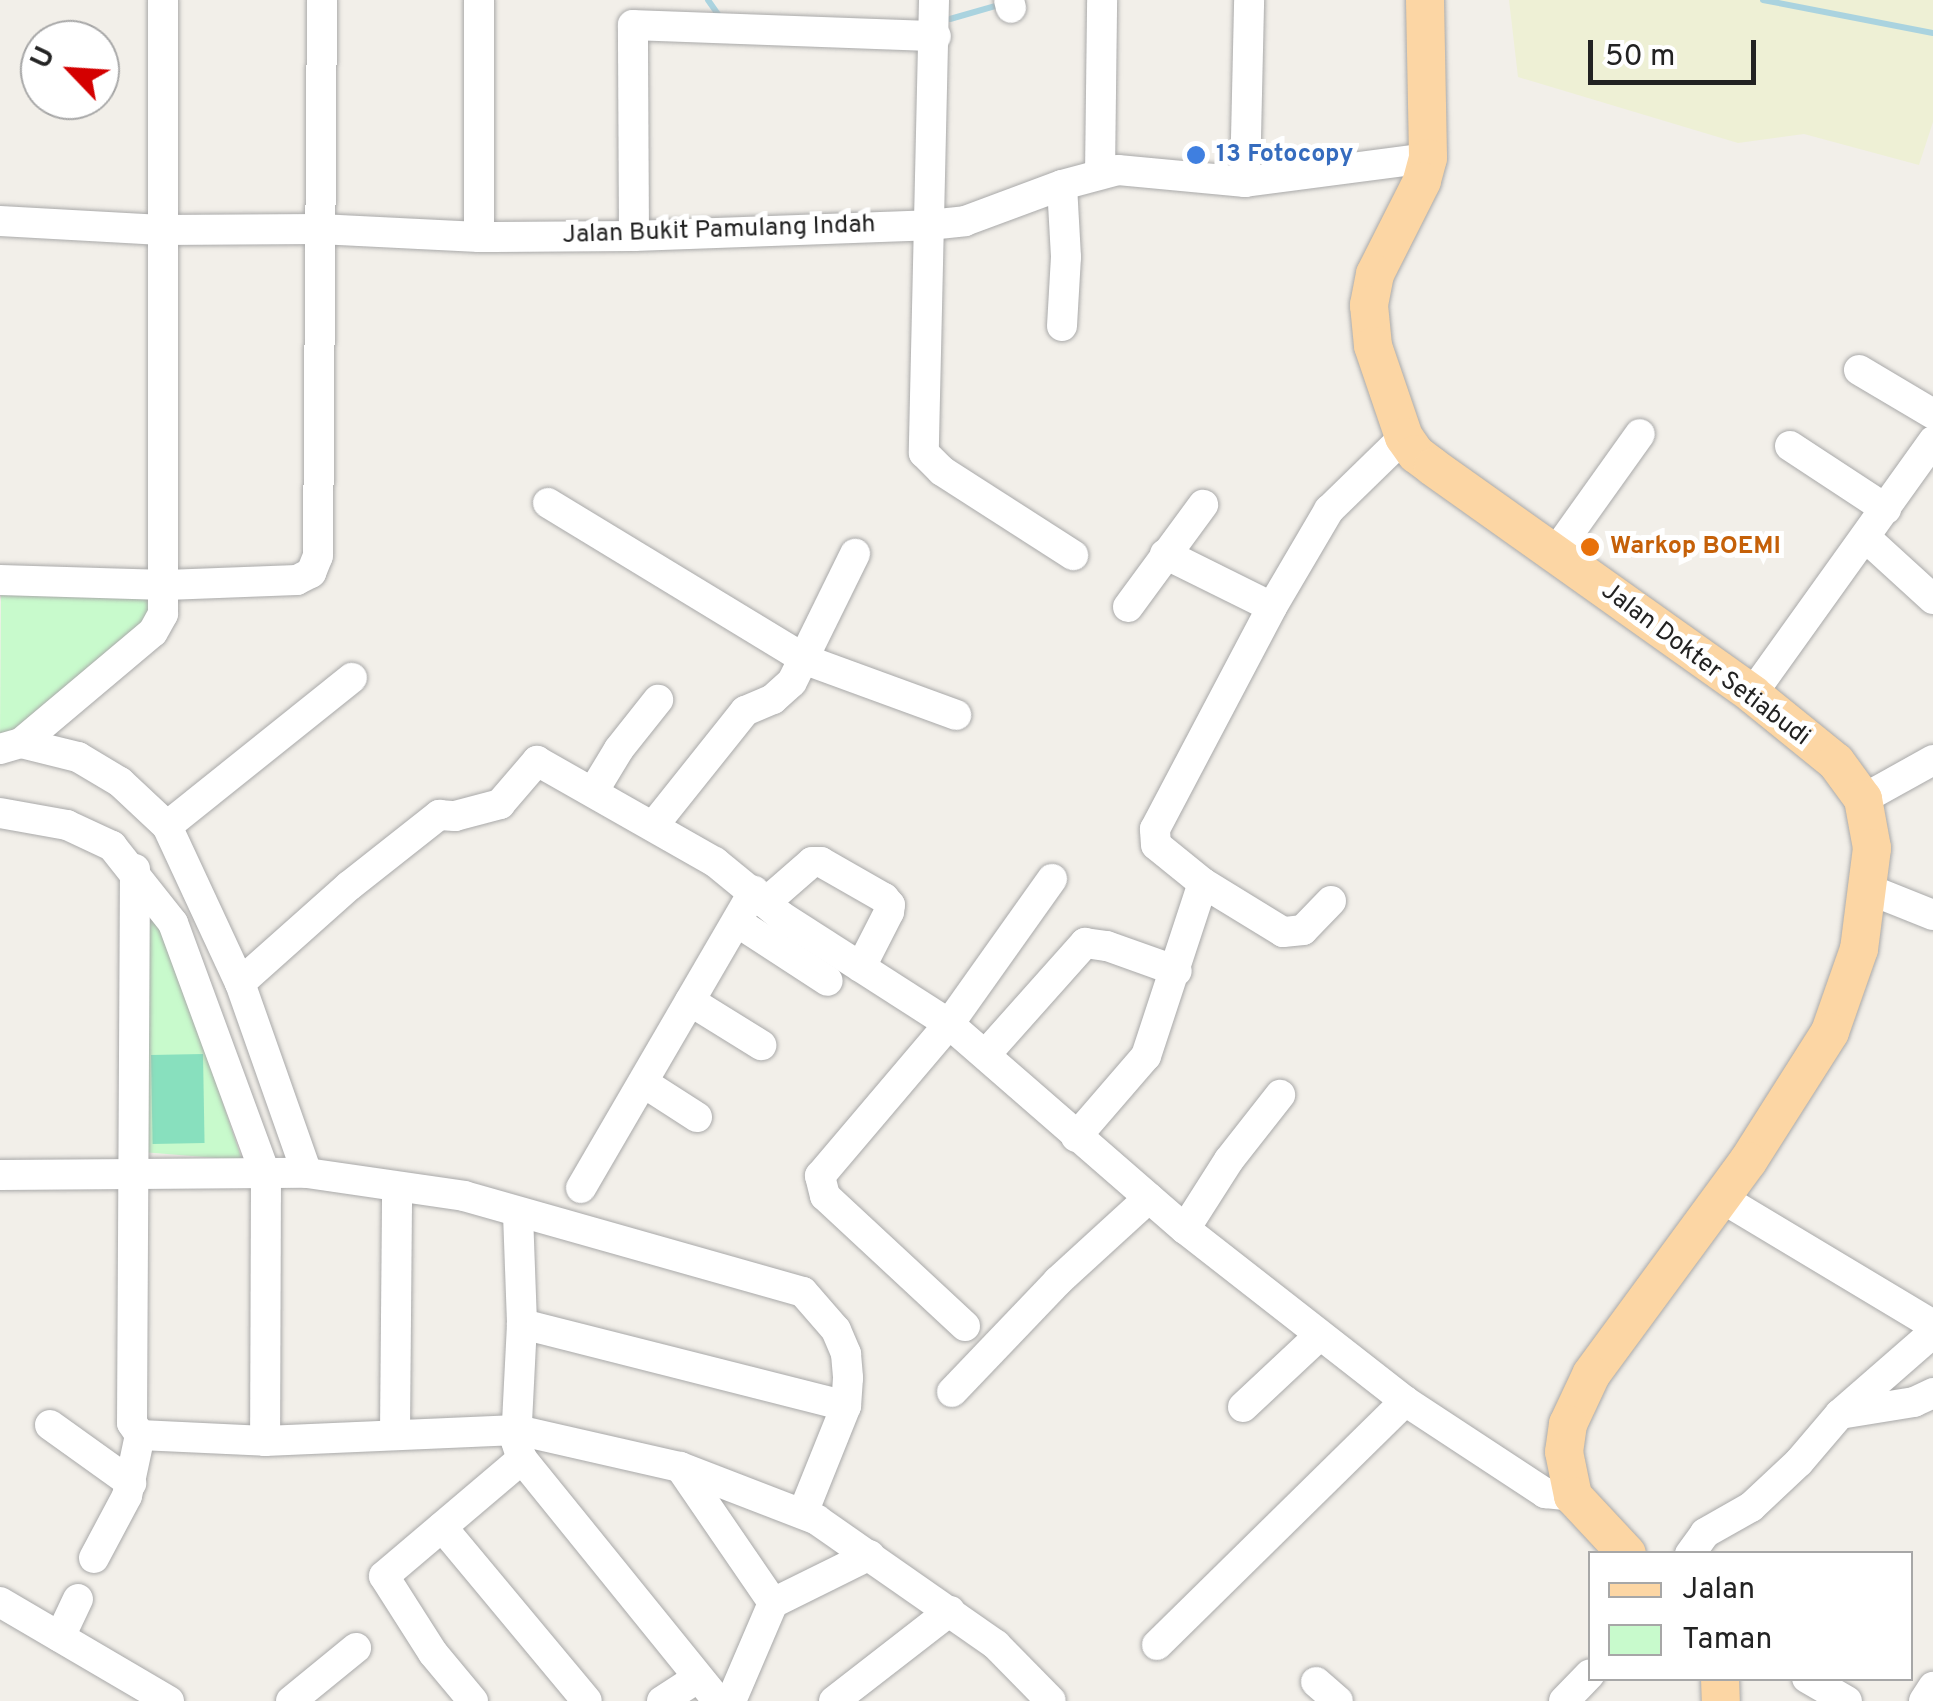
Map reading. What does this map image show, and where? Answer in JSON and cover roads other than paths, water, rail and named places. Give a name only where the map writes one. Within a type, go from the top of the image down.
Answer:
[{"type":"main road","name":"Jalan Dokter Setiabudi","points":[[1425,0],[1428,158],[1422,181],[1375,274],[1369,305],[1373,346],[1404,436],[1416,454],[1752,694],[1836,762],[1863,798],[1872,848],[1852,978],[1830,1032],[1766,1135],[1598,1364],[1576,1404],[1564,1452],[1573,1496]]},
{"type":"main road","points":[[1573,1496],[1624,1551]]},
{"type":"street","points":[[10,746],[160,626],[166,585],[163,0]]},
{"type":"street","points":[[0,580],[166,585],[297,580],[310,573],[318,556],[322,0]]},
{"type":"street","points":[[479,0],[479,236]]},
{"type":"street","points":[[682,0],[701,28]]},
{"type":"street","points":[[904,0],[935,0],[924,453],[942,471],[1073,555]]},
{"type":"street","points":[[1100,174],[1102,0]]},
{"type":"street","points":[[1246,182],[1249,0]]},
{"type":"street","points":[[634,236],[632,13],[701,28],[936,36]]},
{"type":"street","name":"Jalan Bukit Pamulang Indah","points":[[0,221],[162,230],[319,229],[479,236],[634,236],[929,225],[965,221],[1062,185],[1118,170],[1246,182],[1428,158]]},
{"type":"street","points":[[1062,185],[1066,257],[1062,326]]},
{"type":"street","points":[[1859,370],[1933,414]]},
{"type":"street","points":[[1555,553],[1640,434]]},
{"type":"street","points":[[1331,901],[1303,930],[1292,935],[1203,883],[1156,845],[1155,829],[1272,607],[1338,498],[1404,436]]},
{"type":"street","points":[[1752,694],[1933,440]]},
{"type":"street","points":[[1790,446],[1886,509]]},
{"type":"street","points":[[548,503],[806,660],[956,715]]},
{"type":"street","points":[[1128,606],[1203,505]]},
{"type":"street","points":[[1865,537],[1933,600]]},
{"type":"street","points":[[654,825],[745,711],[780,694],[806,660],[855,554]]},
{"type":"street","points":[[1165,554],[1272,607]]},
{"type":"street","points":[[167,826],[352,678]]},
{"type":"street","points":[[594,792],[619,749],[658,700]]},
{"type":"street","points":[[10,746],[96,765],[167,826],[240,983],[307,1172]]},
{"type":"street","points":[[1863,798],[1933,760]]},
{"type":"street","points":[[240,983],[349,886],[439,815],[455,816],[500,804],[536,761],[654,825],[949,1024],[1185,1229],[1405,1401],[1545,1493],[1573,1496]]},
{"type":"street","points":[[0,814],[68,825],[112,846],[135,869],[174,924],[266,1176],[265,1441]]},
{"type":"street","points":[[581,1188],[737,922],[759,897],[812,862],[821,862],[884,898],[890,905],[888,912],[861,967]]},
{"type":"street","points":[[94,1558],[131,1484],[140,1435],[132,1422],[135,869]]},
{"type":"street","points":[[964,1326],[819,1186],[820,1176],[949,1024],[1052,879]]},
{"type":"street","points":[[1076,1137],[1146,1056],[1177,972],[1203,883]]},
{"type":"street","points":[[1868,890],[1933,915]]},
{"type":"street","points":[[737,922],[828,981]]},
{"type":"street","points":[[986,1054],[1085,943],[1107,946],[1177,972]]},
{"type":"street","points":[[690,1001],[761,1045]]},
{"type":"street","points":[[644,1083],[698,1118]]},
{"type":"street","points":[[1185,1229],[1229,1160],[1280,1095]]},
{"type":"street","points":[[0,1176],[266,1176],[307,1172],[464,1196],[803,1292],[836,1330],[846,1354],[846,1406],[803,1513]]},
{"type":"street","points":[[395,1432],[396,1187]]},
{"type":"street","points":[[952,1392],[1058,1281],[1149,1198]]},
{"type":"street","points":[[1720,1198],[1933,1325]]},
{"type":"street","points":[[518,1214],[522,1324],[520,1444],[696,1678],[718,1701]]},
{"type":"street","points":[[522,1324],[846,1406]]},
{"type":"street","points":[[1692,1551],[1705,1533],[1763,1496],[1840,1414],[1933,1332]]},
{"type":"street","points":[[1243,1407],[1320,1335]]},
{"type":"street","points":[[1840,1414],[1914,1402],[1933,1393]]},
{"type":"street","points":[[1157,1645],[1405,1401]]},
{"type":"street","points":[[50,1426],[131,1484]]},
{"type":"street","points":[[140,1435],[265,1441],[395,1432],[520,1444],[680,1467],[803,1513],[870,1555],[950,1611],[1036,1695]]},
{"type":"street","points":[[473,1701],[433,1653],[384,1576],[442,1527],[520,1444]]},
{"type":"street","points":[[680,1467],[773,1603]]},
{"type":"street","points":[[442,1527],[587,1701]]},
{"type":"street","points":[[731,1701],[773,1603],[870,1555]]},
{"type":"street","points":[[60,1637],[78,1599]]},
{"type":"street","points":[[0,1602],[168,1701]]},
{"type":"street","points":[[834,1701],[950,1611]]},
{"type":"street","points":[[292,1701],[356,1648]]},
{"type":"street","points":[[1564,1701],[1588,1676]]},
{"type":"street","points":[[662,1701],[696,1678]]},
{"type":"street","points":[[1812,1681],[1847,1701]]},
{"type":"street","points":[[1924,1701],[1933,1687]]},
{"type":"waterway","points":[[708,0],[720,17]]},
{"type":"waterway","points":[[1763,0],[1933,33]]},
{"type":"waterway","points":[[950,19],[1002,4]]},
{"type":"place","name":"13 Fotocopy","points":[[1196,155]]},
{"type":"place","name":"Warkop BOEMI","points":[[1590,547]]}]
